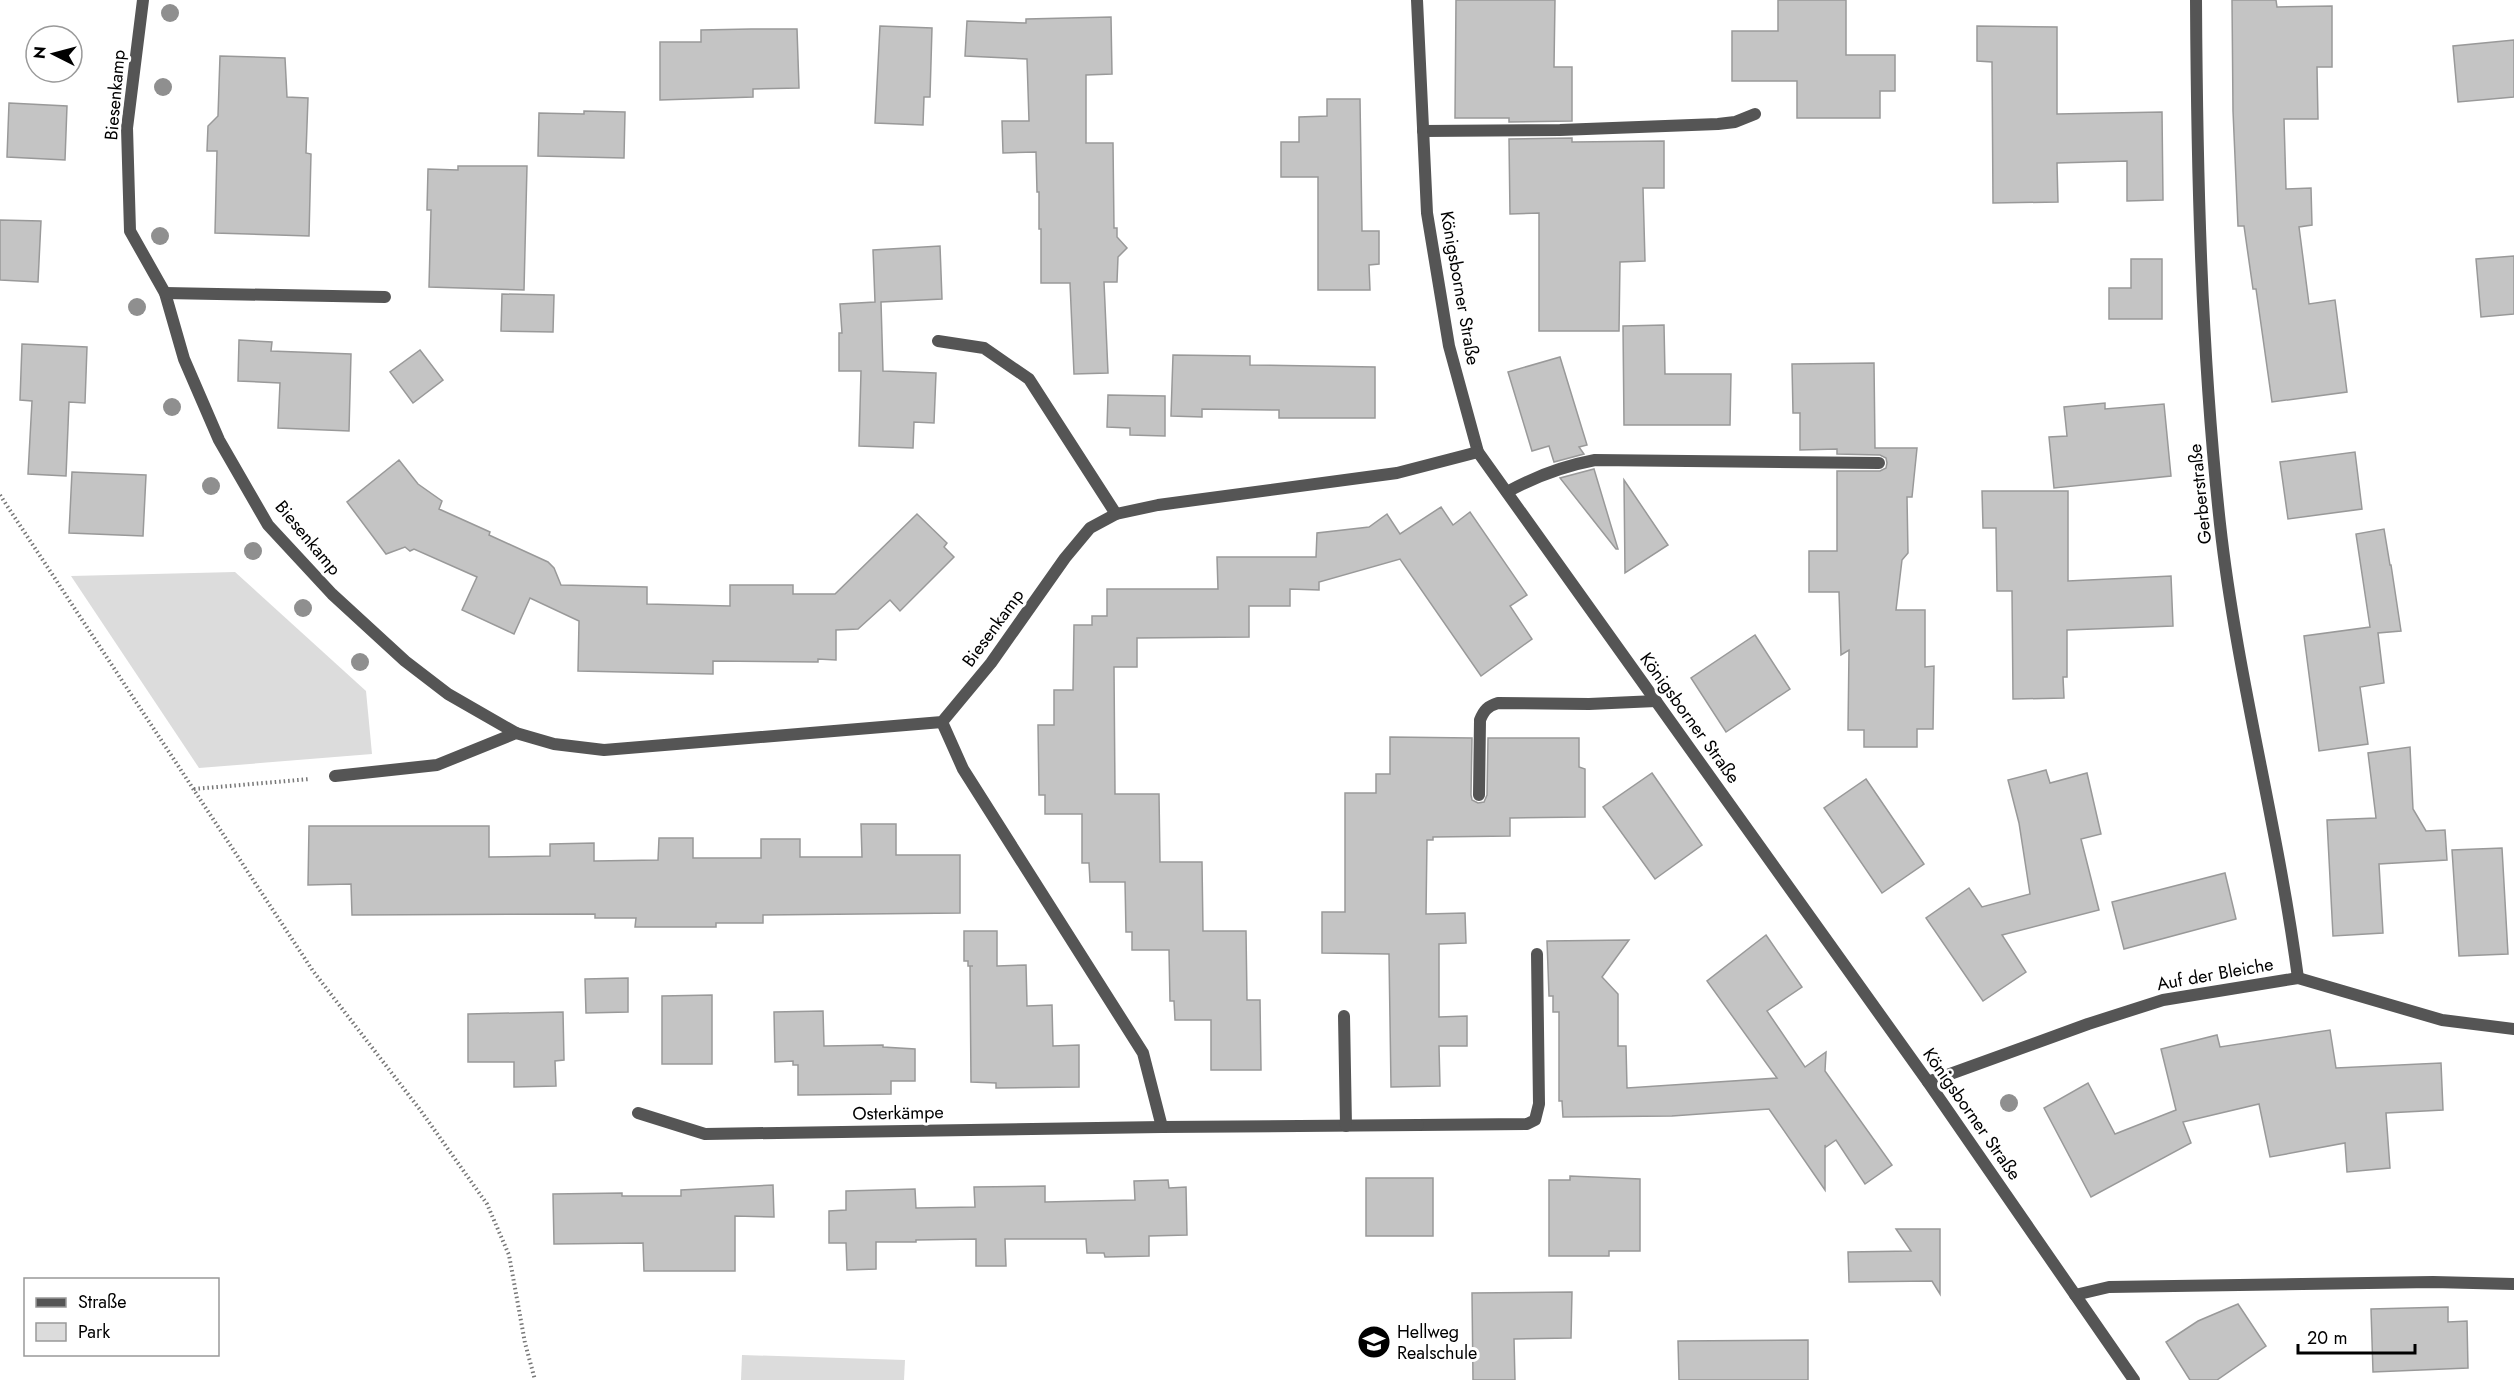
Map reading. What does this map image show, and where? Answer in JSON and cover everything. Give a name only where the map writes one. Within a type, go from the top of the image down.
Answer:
[{"type":"street","name":"Biesenkamp","points":[[143,0],[127,128],[130,231],[165,293],[184,359],[219,440],[268,525],[332,594],[405,661],[448,694],[516,733],[554,744],[604,750],[942,722],[991,663],[1065,558],[1090,528],[1116,514],[1158,505],[1397,473],[1478,452]]},
{"type":"street","name":"Königsborner Straße","points":[[1417,0],[1427,213],[1449,346],[1478,452],[1928,1082],[2134,1380]]},
{"type":"street","name":"Gerberstraße","points":[[2196,0],[2197,139],[2207,381],[2220,525],[2253,733],[2290,915],[2298,978]]},
{"type":"street","points":[[1424,131],[1560,130],[1707,125],[1735,122],[1755,114]]},
{"type":"street","points":[[165,293],[385,297]]},
{"type":"street","points":[[938,341],[984,348],[1029,379],[1116,514]]},
{"type":"street","points":[[1507,492],[1539,475],[1568,465],[1595,460],[1879,463]]},
{"type":"street","points":[[1479,795],[1480,720],[1484,710],[1491,705],[1498,703],[1589,704],[1656,700]]},
{"type":"street","points":[[942,722],[963,769],[1143,1053],[1162,1127]]},
{"type":"street","points":[[335,777],[437,765],[516,733]]},
{"type":"street","name":"Osterkämpe","points":[[638,1113],[705,1134],[1527,1124],[1535,1120],[1539,1104],[1537,954]]},
{"type":"street","name":"Auf der Bleiche","points":[[1928,1082],[2088,1024],[2163,1000],[2298,978],[2442,1020],[2514,1029]]},
{"type":"street","points":[[1344,1016],[1346,1126]]},
{"type":"street","points":[[2075,1295],[2109,1287],[2433,1282],[2514,1284]]},
{"type":"path","points":[[0,495],[313,971],[422,1111],[487,1204],[509,1255],[525,1343],[535,1380]]},
{"type":"path","points":[[194,789],[335,777]]},
{"type":"green space","points":[[235,572],[366,691],[372,754],[199,768],[71,576]]},
{"type":"green space","points":[[742,1355],[905,1360],[904,1380],[741,1380]]},
{"type":"building","points":[[1456,0],[1555,0],[1554,67],[1572,67],[1572,121],[1509,122],[1509,118],[1455,118]]},
{"type":"building","points":[[1778,0],[1846,0],[1846,55],[1895,55],[1895,91],[1880,91],[1880,118],[1797,118],[1797,81],[1732,81],[1732,31],[1778,31]]},
{"type":"building","points":[[2232,0],[2276,0],[2277,7],[2332,6],[2332,67],[2317,67],[2318,119],[2284,119],[2286,189],[2311,188],[2312,225],[2299,227],[2309,304],[2335,300],[2347,392],[2272,402],[2256,289],[2253,289],[2244,226],[2238,226],[2233,111]]},
{"type":"building","points":[[1111,17],[1112,74],[1086,75],[1086,143],[1113,143],[1114,228],[1117,228],[1117,237],[1127,248],[1118,257],[1117,282],[1104,282],[1108,373],[1074,374],[1070,283],[1041,283],[1041,229],[1039,229],[1036,152],[1003,153],[1002,121],[1029,121],[1027,59],[965,56],[967,21],[1026,23],[1026,19]]},
{"type":"building","points":[[880,26],[932,28],[930,97],[924,97],[923,125],[875,123]]},
{"type":"building","points":[[1977,26],[2057,27],[2057,114],[2162,112],[2163,200],[2127,201],[2127,161],[2057,163],[2058,202],[1993,203],[1992,62],[1977,61]]},
{"type":"building","points":[[797,29],[799,88],[753,89],[753,97],[660,100],[660,42],[701,42],[701,30]]},
{"type":"building","points":[[2514,40],[2514,97],[2458,102],[2453,46]]},
{"type":"building","points":[[220,56],[285,58],[287,97],[308,98],[306,153],[311,154],[309,236],[215,233],[217,151],[207,151],[208,126],[218,116]]},
{"type":"building","points":[[1327,99],[1360,99],[1362,231],[1379,231],[1379,264],[1369,265],[1370,290],[1318,290],[1318,177],[1281,177],[1281,142],[1299,142],[1299,117],[1327,116]]},
{"type":"building","points":[[9,103],[67,106],[65,160],[7,157]]},
{"type":"building","points":[[584,111],[625,112],[624,158],[538,156],[539,113],[584,114]]},
{"type":"building","points":[[1572,138],[1572,142],[1664,141],[1664,188],[1643,188],[1645,261],[1620,262],[1619,331],[1539,331],[1539,213],[1510,214],[1509,139]]},
{"type":"building","points":[[458,166],[527,166],[524,290],[429,287],[431,210],[427,210],[428,169],[458,170]]},
{"type":"building","points":[[0,220],[41,221],[38,282],[0,280]]},
{"type":"building","points":[[940,246],[942,299],[881,302],[883,371],[936,373],[934,423],[914,422],[913,448],[859,446],[861,371],[839,371],[839,333],[842,333],[840,304],[875,302],[873,250]]},
{"type":"building","points":[[2514,256],[2514,314],[2481,317],[2476,259]]},
{"type":"building","points":[[2131,259],[2162,259],[2162,319],[2109,319],[2109,288],[2131,288]]},
{"type":"building","points":[[502,294],[554,295],[553,332],[501,331]]},
{"type":"building","points":[[1664,325],[1665,374],[1731,374],[1730,425],[1624,425],[1623,326]]},
{"type":"building","points":[[239,340],[272,342],[271,351],[351,354],[349,431],[278,428],[280,383],[238,381]]},
{"type":"building","points":[[22,344],[87,347],[85,403],[69,402],[66,476],[28,474],[32,401],[20,400]]},
{"type":"building","points":[[420,350],[443,380],[413,403],[390,372]]},
{"type":"building","points":[[1173,355],[1250,356],[1250,365],[1375,367],[1375,418],[1279,418],[1279,410],[1202,409],[1202,417],[1171,416]]},
{"type":"building","points":[[1560,357],[1587,445],[1579,447],[1584,454],[1554,462],[1549,446],[1532,451],[1508,372]]},
{"type":"building","points":[[1874,363],[1875,448],[1917,448],[1912,497],[1907,497],[1908,553],[1902,560],[1896,610],[1925,610],[1925,667],[1934,666],[1933,729],[1917,729],[1917,747],[1864,747],[1864,730],[1848,730],[1849,650],[1841,655],[1839,592],[1809,592],[1809,551],[1837,551],[1837,471],[1880,471],[1886,468],[1887,463],[1886,458],[1880,455],[1837,454],[1837,449],[1800,450],[1800,413],[1793,413],[1792,364]]},
{"type":"building","points":[[1108,395],[1165,396],[1165,436],[1130,435],[1130,428],[1107,427]]},
{"type":"building","points":[[2105,403],[2105,409],[2164,404],[2171,476],[2054,488],[2049,437],[2067,436],[2064,407]]},
{"type":"building","points":[[2355,452],[2362,509],[2288,519],[2280,462]]},
{"type":"building","points":[[399,460],[418,484],[442,501],[439,509],[548,562],[554,568],[561,585],[647,587],[647,604],[730,606],[730,585],[793,585],[793,594],[835,594],[917,514],[947,543],[944,547],[954,557],[900,611],[890,600],[858,629],[836,630],[836,660],[818,659],[818,662],[713,661],[713,674],[578,671],[579,621],[530,598],[514,634],[462,610],[477,577],[414,549],[410,551],[405,547],[386,554],[347,502]]},
{"type":"building","points":[[1594,469],[1618,549],[1560,478]]},
{"type":"building","points":[[72,472],[146,475],[143,536],[69,533]]},
{"type":"building","points":[[1624,480],[1668,545],[1625,573]]},
{"type":"building","points":[[1982,491],[2068,491],[2068,581],[2171,576],[2173,626],[2067,630],[2067,677],[2063,677],[2064,698],[2013,699],[2012,591],[1997,591],[1996,528],[1983,528]]},
{"type":"building","points":[[1441,507],[1453,525],[1470,512],[1527,595],[1510,606],[1532,639],[1481,676],[1400,559],[1319,582],[1319,590],[1290,589],[1290,606],[1249,606],[1249,637],[1137,638],[1137,667],[1114,667],[1115,794],[1159,794],[1160,862],[1202,862],[1203,931],[1246,931],[1247,1000],[1260,1000],[1261,1070],[1211,1070],[1211,1020],[1175,1020],[1174,1001],[1170,1001],[1169,950],[1132,950],[1132,932],[1126,932],[1125,882],[1090,882],[1089,863],[1082,863],[1082,814],[1045,814],[1045,795],[1039,795],[1038,725],[1054,725],[1054,690],[1073,690],[1074,625],[1092,625],[1092,616],[1107,616],[1107,589],[1218,589],[1217,557],[1316,557],[1317,533],[1369,527],[1387,514],[1400,534]]},
{"type":"building","points":[[2384,529],[2401,631],[2378,633],[2384,683],[2360,687],[2368,744],[2319,751],[2304,636],[2370,627],[2356,534]]},
{"type":"building","points":[[1755,635],[1790,689],[1726,732],[1691,678]]},
{"type":"building","points":[[1390,737],[1472,738],[1471,795],[1472,800],[1478,803],[1484,802],[1487,795],[1488,738],[1579,738],[1579,767],[1585,769],[1585,817],[1510,818],[1510,836],[1433,837],[1433,840],[1427,840],[1426,914],[1465,913],[1466,943],[1439,944],[1439,1017],[1467,1016],[1467,1046],[1439,1046],[1440,1086],[1391,1087],[1389,954],[1322,953],[1322,912],[1345,912],[1345,793],[1376,793],[1376,774],[1390,774]]},
{"type":"building","points":[[2410,747],[2413,809],[2426,831],[2445,830],[2447,860],[2379,864],[2383,933],[2333,936],[2327,820],[2376,818],[2368,753]]},
{"type":"building","points":[[2046,770],[2050,783],[2087,773],[2101,834],[2081,839],[2099,910],[2002,935],[2026,972],[1983,1001],[1926,918],[1969,888],[1982,907],[2030,894],[2019,823],[2008,780]]},
{"type":"building","points":[[1652,773],[1702,845],[1655,879],[1603,807]]},
{"type":"building","points":[[1866,779],[1924,864],[1882,893],[1824,808]]},
{"type":"building","points":[[861,824],[896,824],[896,855],[960,855],[960,913],[763,915],[763,923],[716,923],[716,927],[635,927],[636,918],[595,918],[595,914],[352,915],[351,884],[308,885],[309,826],[489,826],[489,857],[550,856],[550,844],[594,843],[594,861],[658,860],[659,838],[693,838],[693,858],[761,858],[761,839],[800,839],[800,857],[862,857]]},
{"type":"building","points":[[2502,848],[2508,954],[2459,956],[2452,850]]},
{"type":"building","points":[[2225,873],[2236,919],[2124,949],[2112,902]]},
{"type":"building","points":[[964,931],[997,931],[997,966],[1026,965],[1027,1006],[1052,1005],[1053,1046],[1079,1045],[1079,1087],[996,1088],[996,1083],[971,1082],[970,966],[968,966],[968,961],[964,961]]},
{"type":"building","points":[[1766,935],[1802,987],[1767,1011],[1805,1067],[1826,1052],[1825,1071],[1892,1165],[1865,1184],[1836,1140],[1826,1147],[1825,1145],[1825,1190],[1769,1109],[1672,1116],[1563,1117],[1562,1101],[1559,1101],[1559,1012],[1553,1012],[1553,996],[1549,996],[1547,941],[1629,940],[1602,977],[1618,994],[1618,1046],[1626,1046],[1627,1088],[1777,1078],[1707,981]]},
{"type":"building","points":[[628,978],[628,1012],[586,1013],[585,979]]},
{"type":"building","points":[[712,995],[712,1064],[662,1064],[662,996]]},
{"type":"building","points":[[823,1011],[824,1046],[883,1045],[883,1047],[915,1049],[915,1081],[891,1081],[891,1094],[798,1095],[798,1065],[793,1065],[793,1061],[775,1062],[774,1012]]},
{"type":"building","points":[[563,1012],[564,1060],[555,1061],[556,1086],[514,1087],[514,1062],[468,1062],[468,1014]]},
{"type":"building","points":[[2330,1030],[2336,1068],[2441,1063],[2443,1110],[2386,1113],[2390,1168],[2347,1172],[2345,1143],[2270,1157],[2259,1104],[2183,1122],[2191,1143],[2091,1197],[2044,1108],[2088,1083],[2115,1134],[2176,1110],[2161,1049],[2217,1035],[2220,1047]]},
{"type":"building","points":[[1570,1176],[1640,1179],[1640,1251],[1609,1251],[1609,1256],[1549,1256],[1549,1180],[1570,1180]]},
{"type":"building","points":[[1366,1178],[1433,1178],[1433,1236],[1366,1236]]},
{"type":"building","points":[[1168,1180],[1169,1188],[1186,1187],[1187,1235],[1149,1236],[1149,1256],[1105,1257],[1104,1253],[1087,1253],[1086,1239],[1005,1239],[1006,1266],[976,1266],[976,1239],[916,1240],[916,1242],[876,1242],[876,1269],[847,1270],[846,1243],[829,1243],[829,1211],[846,1210],[846,1191],[915,1189],[916,1208],[975,1207],[974,1187],[1045,1186],[1045,1202],[1135,1200],[1134,1181]]},
{"type":"building","points":[[773,1185],[774,1217],[735,1216],[735,1271],[644,1271],[643,1243],[554,1244],[553,1194],[622,1193],[622,1196],[681,1196],[681,1190]]},
{"type":"building","points":[[1896,1229],[1940,1229],[1940,1294],[1932,1281],[1849,1282],[1848,1252],[1911,1251]]},
{"type":"building","points":[[1572,1292],[1571,1338],[1514,1339],[1515,1380],[1473,1380],[1472,1293]]},
{"type":"building","points":[[2238,1304],[2266,1346],[2217,1380],[2190,1380],[2166,1342],[2198,1321]]},
{"type":"building","points":[[2448,1307],[2448,1322],[2467,1321],[2468,1368],[2373,1372],[2371,1309]]},
{"type":"building","points":[[1808,1340],[1808,1380],[1679,1380],[1678,1341]]},
{"type":"place","name":"Hellweg Realschule","points":[[1374,1342]]}]
